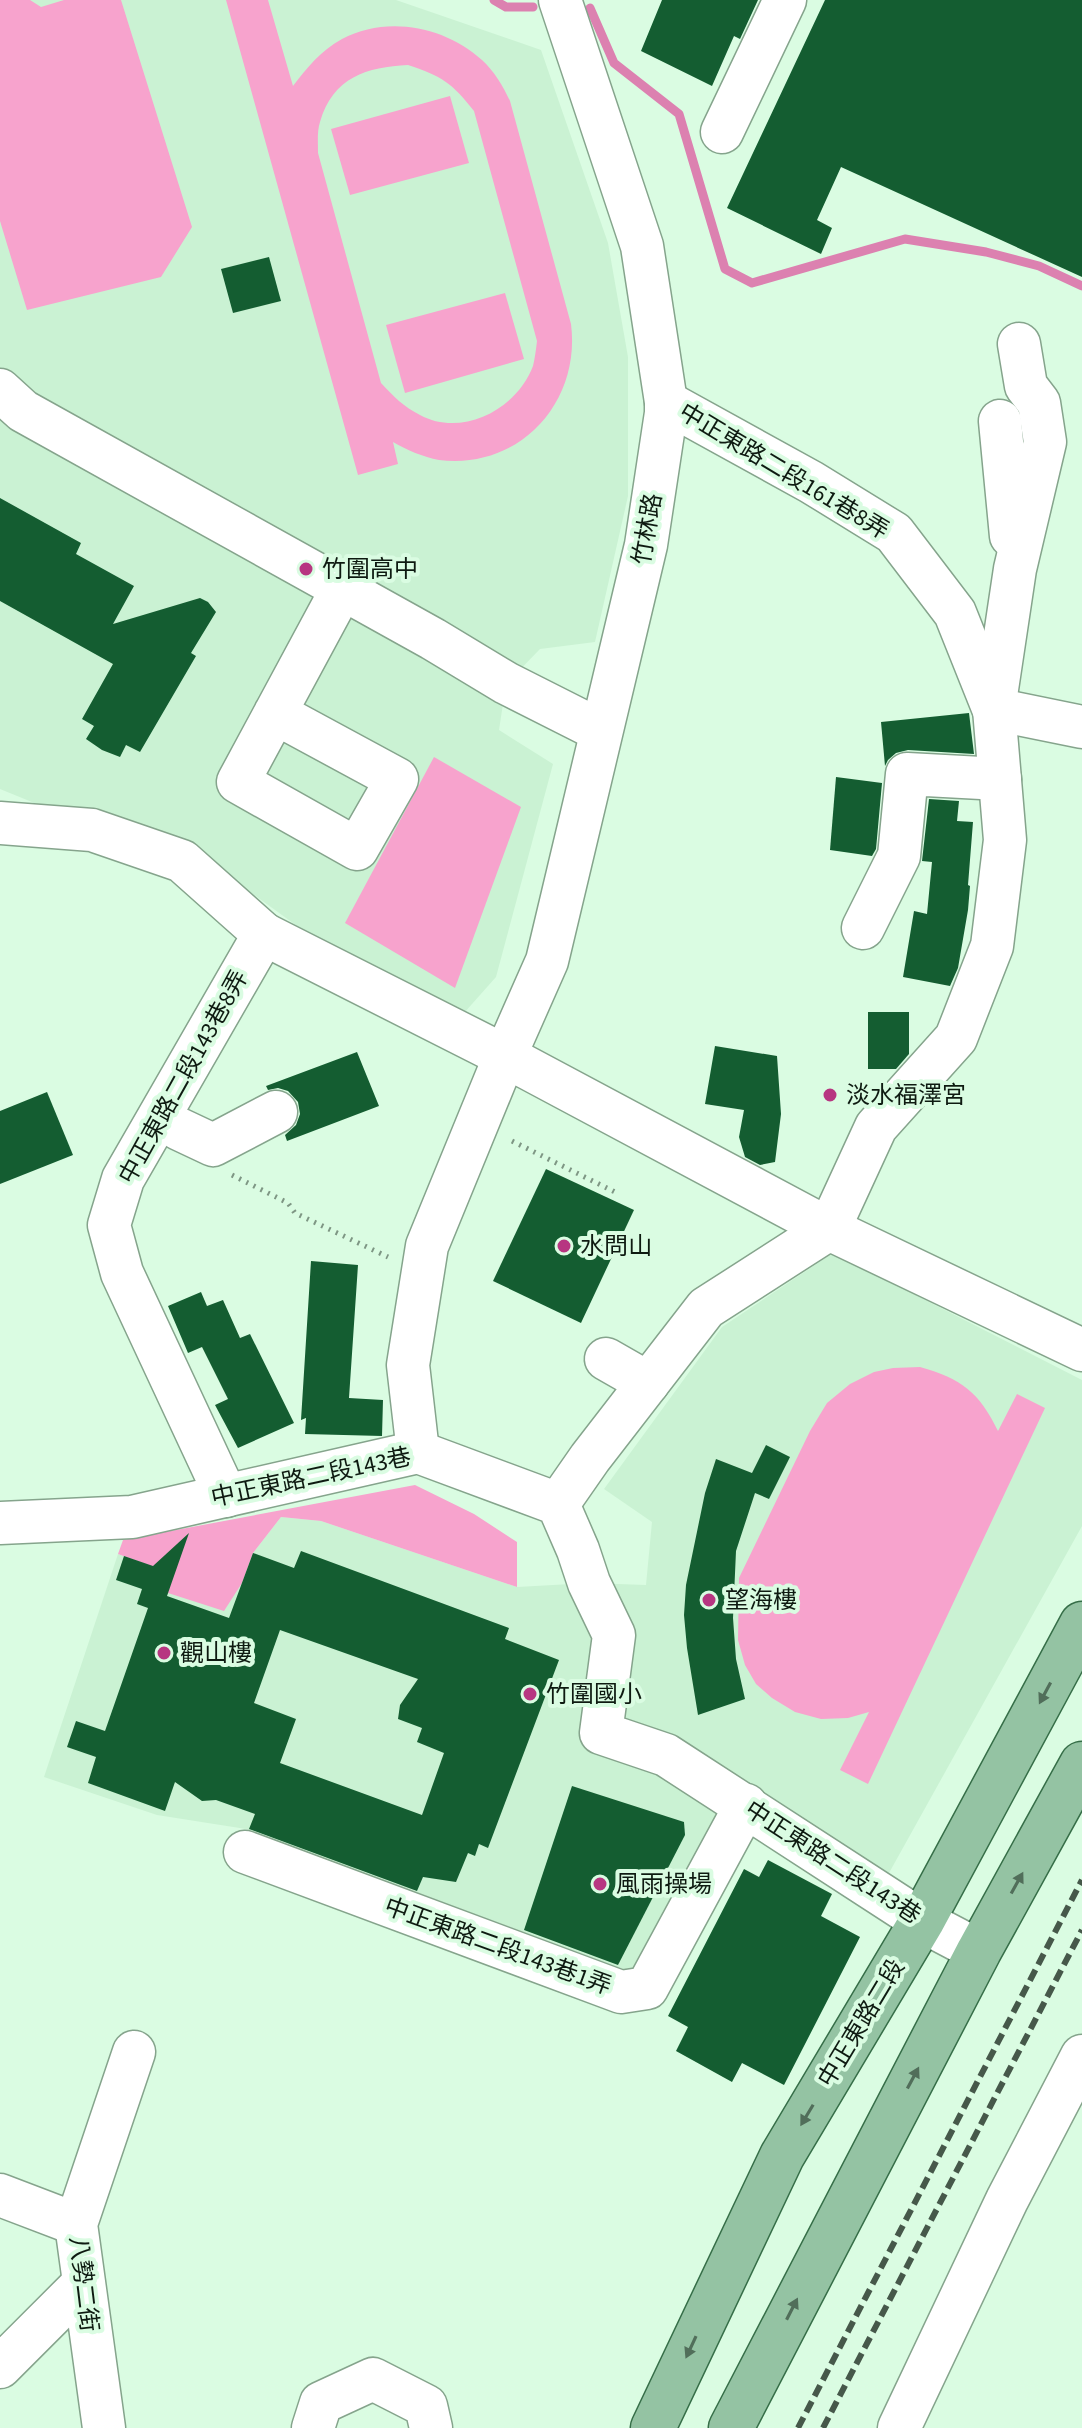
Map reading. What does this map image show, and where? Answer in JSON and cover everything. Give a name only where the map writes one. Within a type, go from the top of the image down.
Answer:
[{"type":"main road","name":"中正東路二段","points":[[653,2428],[782,2156],[922,1921],[1082,1624]]},
{"type":"main road","points":[[731,2428],[979,1951],[1082,1764]]},
{"type":"street","name":"竹林路","points":[[418,1452],[408,1365],[427,1246],[547,961],[646,545],[666,402],[642,246],[560,0]]},
{"type":"street","points":[[722,132],[785,0]]},
{"type":"street","points":[[558,1504],[706,1308],[829,1229],[876,1127],[956,1038],[992,946],[1005,840],[994,709],[1015,569],[1045,442],[1039,403],[1026,386],[1019,344]]},
{"type":"street","points":[[0,390],[23,411],[506,683],[601,731]]},
{"type":"street","name":"中正東路二段161巷8弄","points":[[666,402],[811,482],[894,533],[955,613],[994,709]]},
{"type":"street","points":[[1000,421],[1015,569]]},
{"type":"street","points":[[275,713],[342,589]]},
{"type":"street","points":[[994,709],[1082,727]]},
{"type":"street","points":[[863,928],[899,856],[907,774],[1000,779]]},
{"type":"street","points":[[0,823],[92,830],[182,861],[264,934],[505,1056],[829,1229],[1082,1350]]},
{"type":"street","name":"中正東路二段143巷8弄","points":[[226,1496],[122,1273],[109,1225],[123,1179],[264,934]]},
{"type":"street","points":[[179,1129],[213,1145],[276,1112]]},
{"type":"street","points":[[606,1359],[648,1383]]},
{"type":"street","name":"中正東路二段143巷","points":[[0,1523],[132,1517],[418,1452],[558,1504],[589,1583],[614,1635],[601,1733],[666,1755],[922,1921],[979,1951]]},
{"type":"street","name":"中正東路二段143巷1弄","points":[[245,1852],[621,1992],[647,1988],[738,1800]]},
{"type":"street","name":"八勢二街","points":[[104,2428],[76,2224],[134,2052]]},
{"type":"street","points":[[899,2428],[1007,2200],[1082,2056]]},
{"type":"street","points":[[0,2195],[76,2224]]},
{"type":"street","points":[[0,2367],[83,2284]]},
{"type":"street","points":[[313,2428],[321,2403],[373,2379],[426,2406],[431,2428]]},
{"type":"path","points":[[512,1141],[617,1193]]},
{"type":"path","points":[[223,1170],[288,1203],[295,1213],[393,1260]]},
{"type":"shaded area","name":"竹圍高中","points":[[0,0],[396,0],[541,50],[608,243],[628,357],[628,496],[595,642],[540,649],[506,684],[499,730],[553,764],[496,977],[464,1013],[333,952],[181,842],[54,811],[0,789]]},
{"type":"shaded area","points":[[0,0],[30,0],[41,7],[64,0],[121,0],[192,227],[161,277],[27,310],[0,221]]},
{"type":"shaded area","points":[[226,0],[268,0],[293,86],[321,54],[342,39],[377,27],[396,26],[433,32],[467,48],[490,69],[510,101],[571,324],[572,353],[566,380],[555,404],[539,425],[519,442],[495,454],[468,460],[439,460],[393,442],[398,464],[358,475]],"holes":[[[408,65],[446,82],[474,111],[537,341],[533,366],[514,395],[486,415],[453,423],[436,421],[414,412],[381,383],[318,153],[320,122],[333,94],[343,85],[354,77],[379,68]]]},
{"type":"shaded area","points":[[450,96],[469,163],[350,195],[331,129]]},
{"type":"shaded area","points":[[505,293],[524,359],[405,393],[386,325]]},
{"type":"shaded area","points":[[434,757],[521,807],[455,988],[345,923]]},
{"type":"shaded area","name":"竹圍國小","points":[[833,1253],[1082,1380],[1082,1526],[889,1873],[830,1838],[743,1779],[730,1795],[637,1974],[246,1829],[157,1815],[44,1777],[118,1554],[236,1590],[242,1583],[253,1553],[281,1517],[321,1521],[517,1587],[589,1583],[646,1585],[652,1522],[604,1489],[722,1327]]},
{"type":"shaded area","points":[[920,1367],[968,1389],[984,1406],[998,1431],[1017,1394],[1045,1408],[868,1784],[840,1770],[869,1712],[848,1718],[821,1719],[795,1712],[756,1684],[745,1665],[738,1640],[739,1578],[810,1431],[827,1403],[850,1384],[874,1372]]},
{"type":"shaded area","points":[[415,1485],[474,1514],[517,1542],[517,1587],[321,1521],[281,1517],[253,1553],[242,1583],[224,1611],[168,1593],[160,1560],[154,1567],[118,1554],[123,1540]]},
{"type":"building","points":[[662,0],[758,0],[740,39],[734,36],[712,86],[641,51]]},
{"type":"building","points":[[825,0],[1082,0],[1082,277],[841,167],[817,220],[832,228],[821,254],[727,208]]},
{"type":"building","points":[[269,257],[281,301],[233,313],[221,269]]},
{"type":"building","points":[[0,498],[81,543],[76,554],[134,586],[113,624],[200,598],[216,612],[191,653],[196,656],[140,752],[126,745],[120,757],[86,739],[94,726],[82,719],[113,664],[0,601]]},
{"type":"building","points":[[969,713],[974,754],[908,750],[896,753],[885,766],[881,722]]},
{"type":"building","points":[[836,777],[882,783],[876,849],[872,856],[830,850]]},
{"type":"building","points":[[929,799],[959,801],[957,821],[973,822],[968,910],[958,968],[950,986],[903,977],[914,911],[927,914],[932,862],[922,861]]},
{"type":"building","points":[[868,1012],[909,1012],[909,1054],[896,1069],[868,1069]]},
{"type":"building","points":[[715,1046],[777,1056],[781,1114],[775,1162],[760,1165],[745,1157],[739,1137],[744,1110],[705,1104]]},
{"type":"building","points":[[357,1052],[379,1106],[287,1141],[285,1135],[296,1125],[300,1114],[298,1102],[288,1091],[278,1088],[268,1090],[266,1086]]},
{"type":"building","points":[[47,1092],[73,1155],[0,1184],[0,1111]]},
{"type":"building","name":"水問山","points":[[546,1169],[634,1210],[581,1323],[493,1281]]},
{"type":"building","points":[[311,1261],[358,1265],[349,1398],[383,1400],[382,1436],[305,1434],[306,1418],[301,1420]]},
{"type":"building","points":[[201,1292],[207,1306],[223,1300],[240,1338],[250,1334],[294,1423],[238,1448],[215,1405],[228,1399],[202,1347],[188,1353],[168,1306]]},
{"type":"building","name":"望海樓","points":[[766,1445],[790,1457],[769,1499],[755,1493],[736,1551],[733,1618],[736,1659],[745,1699],[698,1715],[684,1615],[686,1585],[705,1493],[716,1459],[752,1473]]},
{"type":"building","points":[[189,1533],[167,1596],[229,1618],[253,1553],[294,1568],[301,1551],[509,1628],[505,1639],[559,1660],[488,1848],[479,1844],[475,1856],[468,1853],[456,1882],[423,1877],[417,1891],[249,1829],[255,1814],[216,1800],[202,1801],[175,1782],[165,1811],[88,1783],[96,1757],[67,1747],[76,1721],[105,1731],[148,1608],[137,1604],[142,1589],[116,1580],[124,1556],[153,1566]],"holes":[[[280,1630],[418,1679],[400,1705],[398,1719],[422,1728],[417,1742],[444,1753],[422,1815],[280,1763],[296,1719],[254,1703]]]},
{"type":"building","name":"風雨操場","points":[[572,1786],[684,1822],[685,1835],[618,1965],[524,1930]]},
{"type":"building","points":[[768,1860],[832,1894],[821,1916],[860,1937],[784,2085],[742,2063],[732,2082],[676,2051],[688,2027],[668,2016],[744,1869],[759,1877]]},
{"type":"waterway","points":[[494,0],[506,7],[533,7]]},
{"type":"waterway","points":[[590,8],[614,63],[679,114],[725,269],[752,283],[905,239],[986,252],[1039,266],[1082,286]]},
{"type":"railway","points":[[798,2428],[1082,1880]]},
{"type":"railway","points":[[823,2428],[1082,1930]]},
{"type":"place","name":"竹圍高中","points":[[306,569]]},
{"type":"place","name":"淡水福澤宮","points":[[830,1095]]},
{"type":"place","name":"水問山","points":[[564,1246]]},
{"type":"place","name":"望海樓","points":[[709,1600]]},
{"type":"place","name":"觀山樓","points":[[164,1653]]},
{"type":"place","name":"竹圍國小","points":[[530,1694]]},
{"type":"place","name":"風雨操場","points":[[600,1884]]}]
